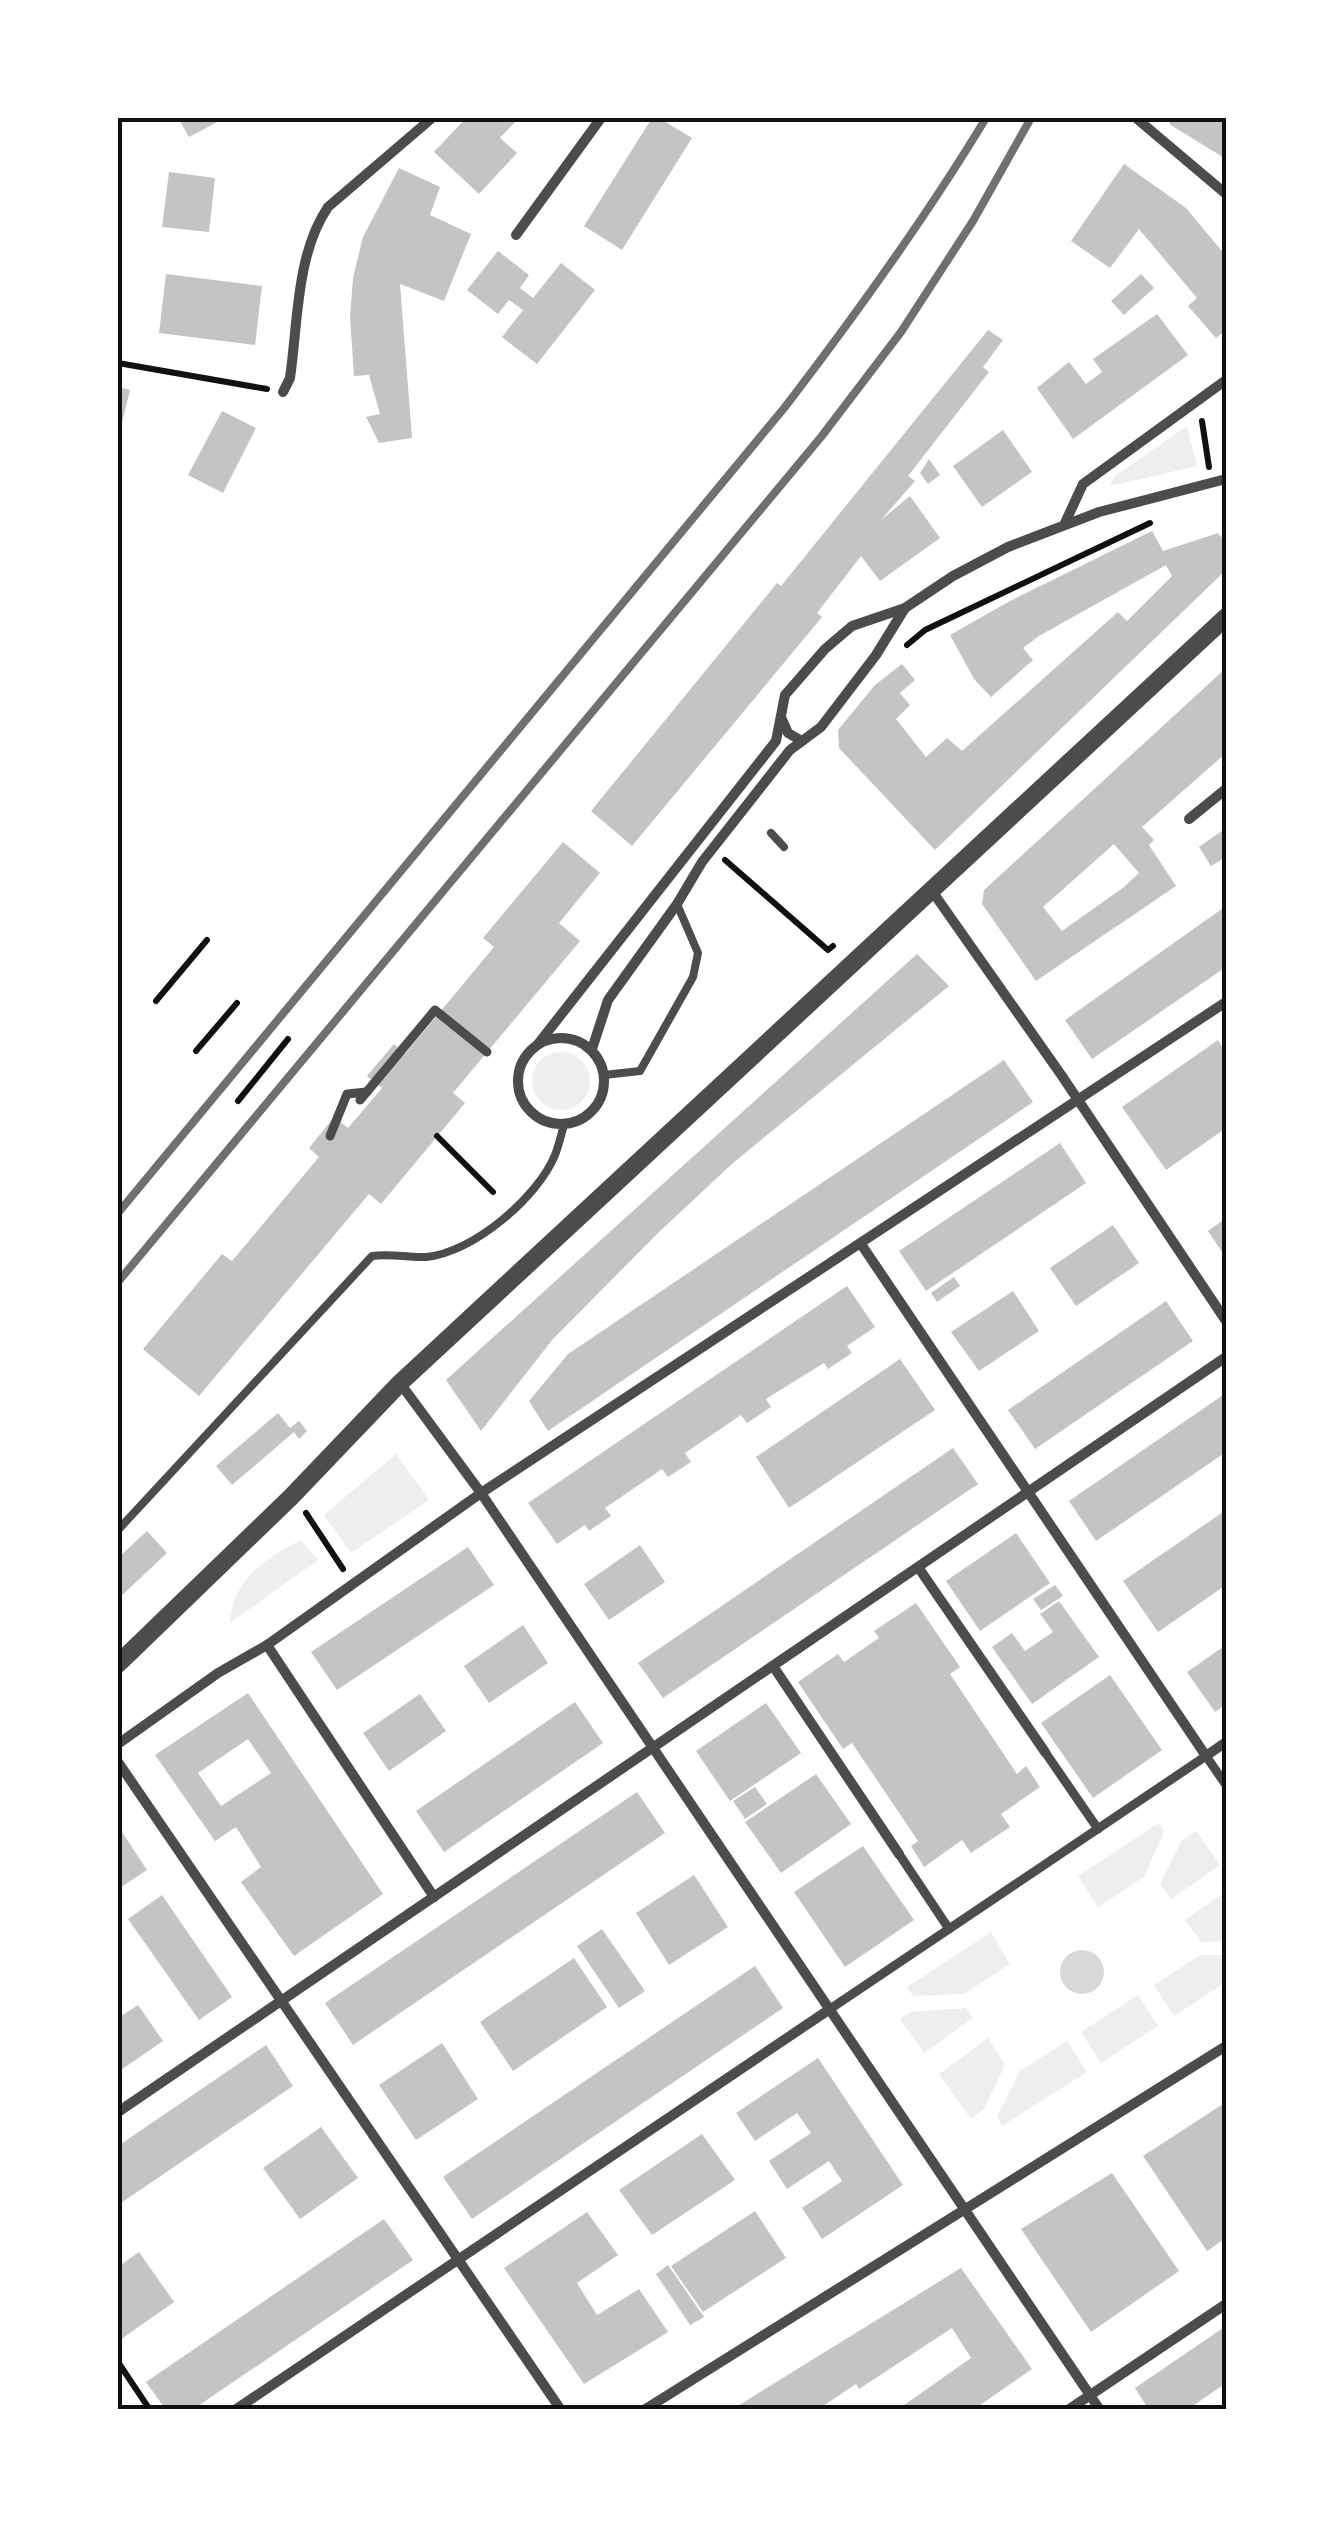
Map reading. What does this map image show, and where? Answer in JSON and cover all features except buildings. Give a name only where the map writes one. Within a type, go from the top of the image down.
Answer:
[{"type":"street","points":[[516,235],[601,118]]},
{"type":"street","points":[[1136,118],[1148,122],[1226,194]]},
{"type":"street","points":[[283,392],[290,378],[308,247],[316,225],[328,207],[428,119]]},
{"type":"street","points":[[1064,525],[1084,484],[1226,380]]},
{"type":"street","points":[[538,1044],[566,1037],[592,1050],[600,1061],[604,1090],[590,1114],[564,1125],[537,1118],[520,1095],[520,1066],[776,741],[785,694],[825,649],[852,626],[906,608],[953,576],[1008,547],[1064,525],[1099,512],[1226,480]]},
{"type":"street","points":[[592,1050],[608,1000],[678,904],[702,862],[790,750],[821,727],[906,608]]},
{"type":"street","points":[[118,1664],[292,1497],[400,1383],[1226,617]]},
{"type":"street","points":[[781,716],[788,733],[802,741]]},
{"type":"street","points":[[1189,818],[1226,790]]},
{"type":"street","points":[[932,891],[1079,1101],[1226,1322]]},
{"type":"street","points":[[118,1744],[218,1673],[267,1645],[481,1493],[1226,1002]]},
{"type":"street","points":[[330,1136],[348,1094],[364,1096],[435,1010],[487,1052]]},
{"type":"street","points":[[860,1244],[1226,1785]]},
{"type":"street","points":[[118,2112],[1226,1357]]},
{"type":"street","points":[[400,1383],[481,1493],[1100,2410]]},
{"type":"street","points":[[918,1567],[1098,1829]]},
{"type":"street","points":[[267,1645],[434,1897]]},
{"type":"street","points":[[772,1666],[948,1929]]},
{"type":"street","points":[[236,2410],[1226,1742]]},
{"type":"street","points":[[118,1762],[561,2410]]},
{"type":"street","points":[[644,2410],[1226,2046]]},
{"type":"street","points":[[1068,2410],[1226,2304]]},
{"type":"lane","points":[[770,833],[784,848]]},
{"type":"lane","points":[[604,1075],[640,1071],[693,977],[698,953],[678,904]]},
{"type":"lane","points":[[118,1530],[372,1256],[427,1257],[462,1246],[490,1231],[516,1208],[554,1158],[564,1125]]},
{"type":"path","points":[[118,362],[283,392]]},
{"type":"path","points":[[1194,403],[1201,416],[1212,484]]},
{"type":"path","points":[[876,654],[884,665],[925,630],[1162,520]]},
{"type":"path","points":[[730,864],[820,941]]},
{"type":"path","points":[[156,1001],[207,940]]},
{"type":"path","points":[[196,1051],[237,1003]]},
{"type":"path","points":[[238,1101],[288,1040]]},
{"type":"path","points":[[437,1136],[494,1192]]},
{"type":"path","points":[[292,1497],[352,1583]]},
{"type":"path","points":[[118,2362],[150,2410]]},
{"type":"shaded area","points":[[1187,426],[1197,466],[1110,486],[1115,476]]},
{"type":"shaded area","points":[[561,1052],[582,1060],[590,1081],[582,1102],[561,1110],[540,1102],[532,1081],[540,1060]]},
{"type":"shaded area","points":[[396,1454],[429,1500],[351,1553],[324,1515]]},
{"type":"shaded area","points":[[301,1540],[318,1560],[230,1623],[237,1595],[253,1572]]},
{"type":"shaded area","points":[[1159,1823],[1164,1831],[1144,1877],[1098,1907],[1078,1876]]},
{"type":"shaded area","points":[[1196,1831],[1220,1865],[1171,1899],[1160,1884],[1182,1840]]},
{"type":"shaded area","points":[[1226,1891],[1226,1941],[1201,1942],[1185,1920]]},
{"type":"shaded area","points":[[991,1932],[1010,1964],[964,1994],[913,1996],[907,1987]]},
{"type":"shaded area","points":[[1082,1950],[1098,1956],[1104,1972],[1098,1988],[1082,1994],[1066,1988],[1060,1972],[1066,1956]]},
{"type":"shaded area","points":[[1200,1955],[1226,1955],[1226,1982],[1174,2016],[1154,1985]]},
{"type":"shaded area","points":[[1138,1995],[1158,2026],[1101,2063],[1081,2032]]},
{"type":"shaded area","points":[[966,2008],[973,2018],[924,2053],[900,2019],[910,2012]]},
{"type":"shaded area","points":[[988,2038],[1005,2065],[984,2109],[971,2119],[939,2074]]},
{"type":"shaded area","points":[[1067,2041],[1087,2072],[1002,2126],[997,2117],[1020,2071]]},
{"type":"railway","points":[[118,1213],[785,407],[890,265],[986,118]]},
{"type":"railway","points":[[118,1282],[821,437],[901,332],[973,221],[1031,118]]}]
